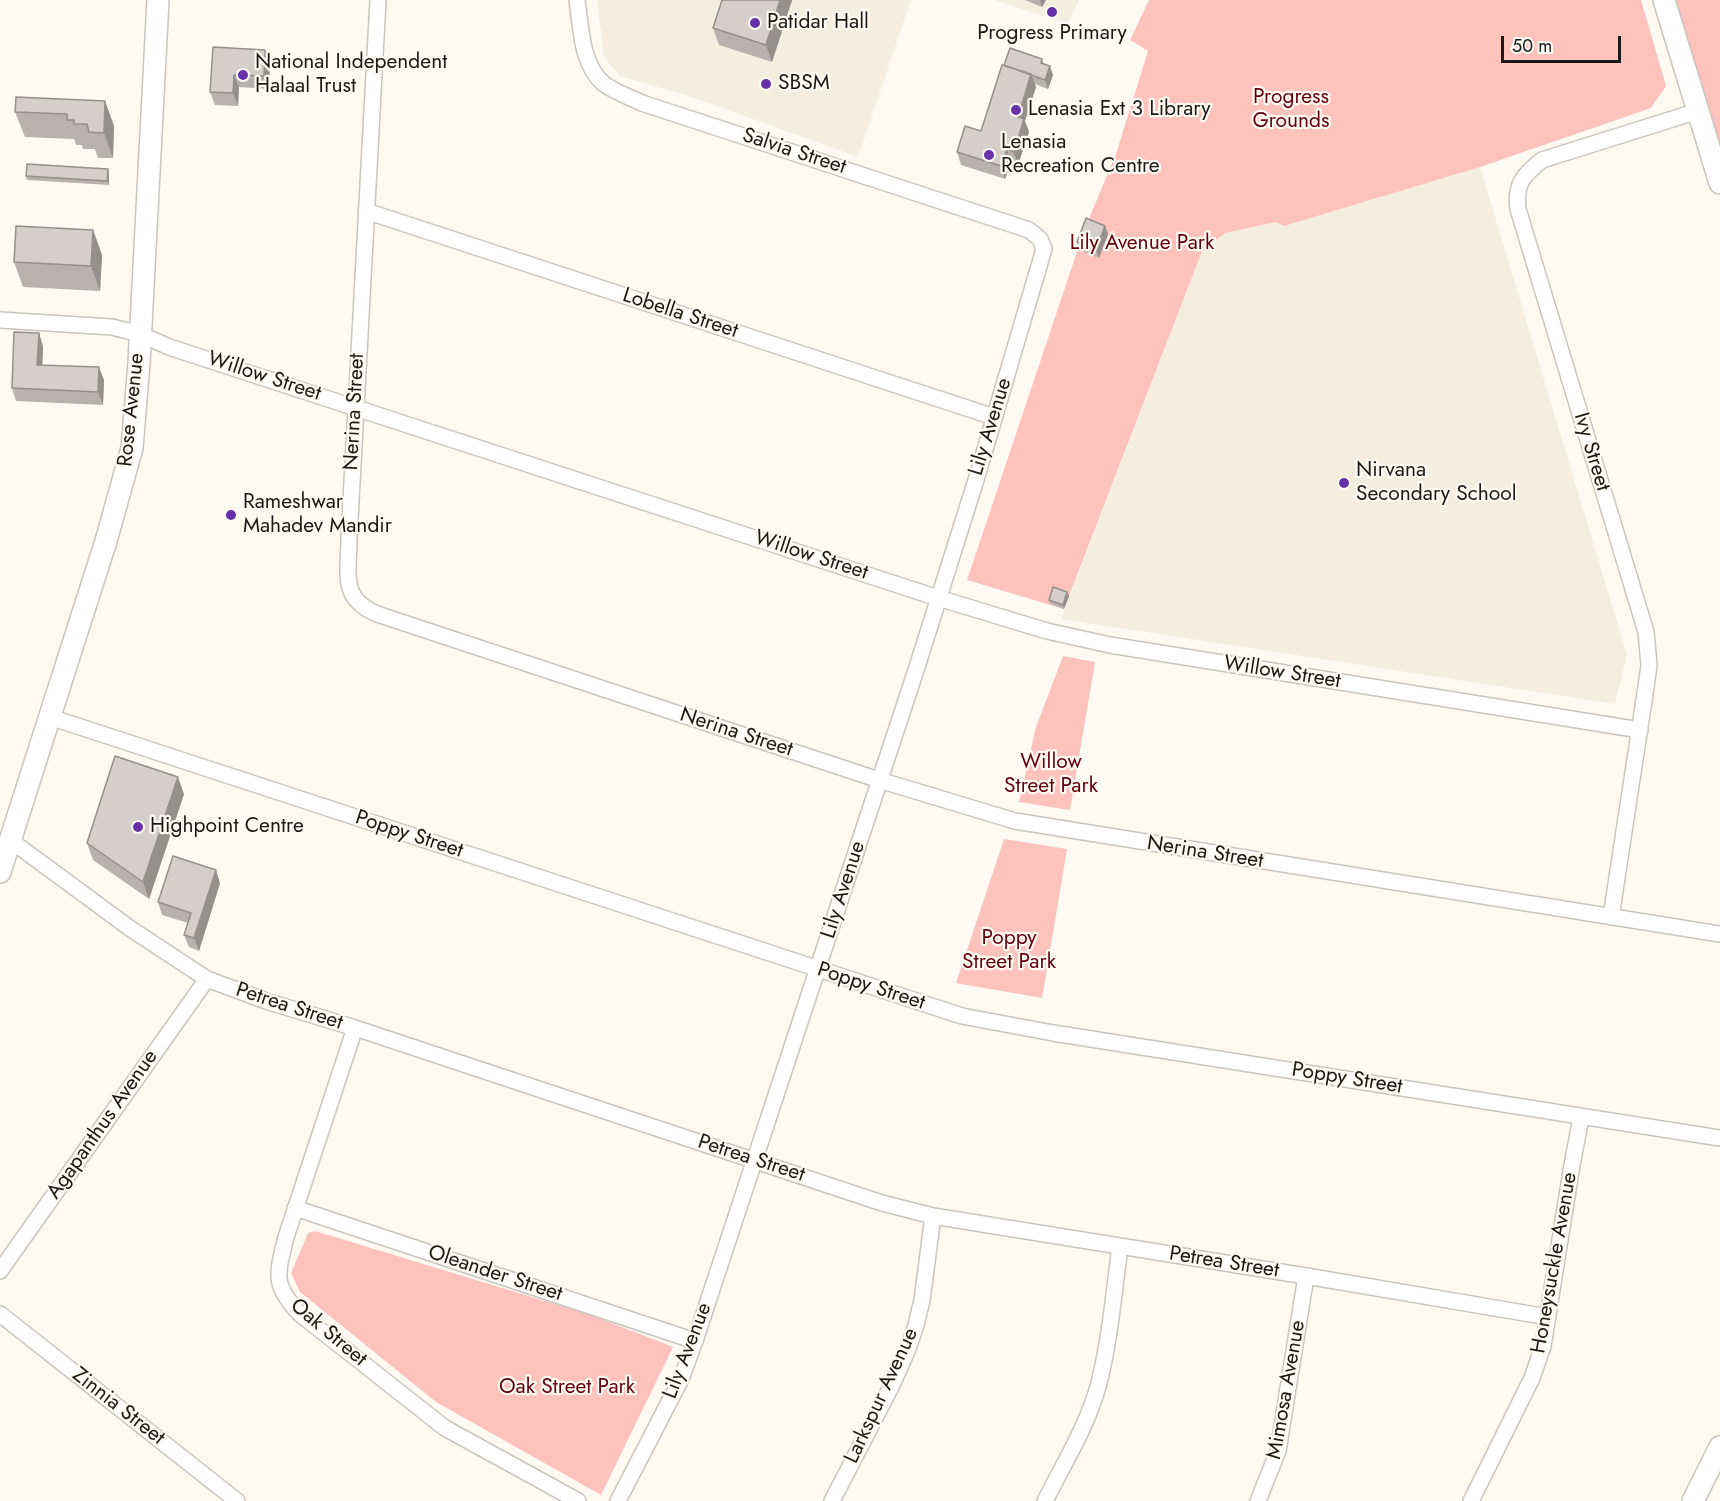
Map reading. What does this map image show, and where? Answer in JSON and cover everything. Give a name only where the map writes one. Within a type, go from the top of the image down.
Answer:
[{"type":"street","name":"Rose Avenue","points":[[0,872],[128,465],[134,430],[158,0]]},
{"type":"street","name":"Nerina Street","points":[[378,0],[355,407],[349,580],[350,592],[360,606],[380,615],[879,780],[1034,826],[1720,934]]},
{"type":"street","name":"Salvia Street","points":[[578,0],[584,49],[590,64],[597,77],[620,94],[1029,230],[1036,234],[1044,245],[1039,268]]},
{"type":"street","points":[[1664,0],[1720,183]]},
{"type":"street","name":"Ivy Street","points":[[1611,917],[1649,665],[1646,632],[1518,209],[1518,188],[1524,176],[1542,160],[1698,111]]},
{"type":"street","name":"Lobella Street","points":[[366,211],[994,417]]},
{"type":"street","name":"Lily Avenue","points":[[618,1501],[681,1379],[695,1341],[938,598],[1039,268]]},
{"type":"street","name":"Willow Street","points":[[0,320],[112,327],[140,334],[170,347],[938,598],[1057,633],[1110,645],[1640,730]]},
{"type":"street","name":"Poppy Street","points":[[50,717],[962,1016],[1581,1118],[1720,1138]]},
{"type":"street","name":"Petrea Street","points":[[10,840],[131,929],[207,979],[266,1001],[355,1028],[882,1203],[933,1216],[1548,1317]]},
{"type":"street","name":"Agapanthus Avenue","points":[[0,1271],[207,979]]},
{"type":"street","name":"Oak Street","points":[[355,1028],[295,1208],[279,1266],[278,1281],[287,1300],[300,1314],[445,1428],[578,1501]]},
{"type":"street","name":"Honeysuckle Avenue","points":[[1471,1501],[1532,1378],[1544,1346],[1581,1118]]},
{"type":"street","name":"Oleander Street","points":[[295,1208],[695,1341]]},
{"type":"street","name":"Larkspur Avenue","points":[[832,1501],[908,1349],[922,1300],[933,1216]]},
{"type":"street","points":[[1045,1501],[1081,1430],[1099,1383],[1120,1246]]},
{"type":"street","name":"Mimosa Avenue","points":[[1258,1501],[1278,1451],[1306,1276]]},
{"type":"street","name":"Zinnia Street","points":[[0,1314],[237,1501]]},
{"type":"street","points":[[1693,1501],[1720,1447]]},
{"type":"shaded area","name":"SBSM","points":[[597,0],[911,0],[858,157],[692,97],[620,76],[604,57]]},
{"type":"shaded area","name":"Progress Primary","points":[[994,0],[1079,0],[1068,24]]},
{"type":"shaded area","name":"Nirvana Secondary School","points":[[1480,167],[1627,655],[1615,704],[1061,619],[1202,251],[1225,233],[1276,222],[1284,226]]},
{"type":"green space","name":"Progress Grounds","points":[[1149,0],[1641,0],[1666,86],[1651,108],[1480,167],[1284,226],[1276,222],[1225,233],[1202,251],[1064,609],[967,580],[1085,228],[1116,154],[1148,51],[1130,40]]},
{"type":"green space","points":[[1673,0],[1720,0],[1720,154]]},
{"type":"green space","name":"Willow Street Park","points":[[1063,656],[1095,662],[1070,810],[1019,802],[1036,727]]},
{"type":"green space","name":"Poppy Street Park","points":[[1004,839],[1067,849],[1042,998],[956,983]]},
{"type":"green space","name":"Oak Street Park","points":[[315,1231],[591,1315],[673,1347],[601,1495],[436,1402],[300,1292],[291,1273],[308,1233]]},
{"type":"building","points":[[722,0],[780,0],[766,45],[713,28]]},
{"type":"building","points":[[213,47],[265,50],[264,76],[234,75],[233,93],[210,92]]},
{"type":"building","points":[[1010,48],[1042,59],[1041,63],[1050,66],[1045,80],[1004,65]]},
{"type":"building","points":[[1002,65],[1031,74],[1018,117],[1024,119],[1014,152],[1007,149],[1001,166],[957,152],[965,126],[981,131]]},
{"type":"building","points":[[16,97],[105,101],[104,133],[89,132],[87,124],[74,124],[74,120],[67,120],[67,114],[15,112]]},
{"type":"building","points":[[27,164],[108,169],[107,181],[26,176]]},
{"type":"building","points":[[1086,218],[1105,226],[1096,249],[1077,242]]},
{"type":"building","points":[[16,226],[93,230],[91,266],[14,262]]},
{"type":"building","points":[[14,332],[39,333],[37,365],[99,367],[98,392],[12,388]]},
{"type":"building","points":[[1053,587],[1067,592],[1063,605],[1049,600]]},
{"type":"building","name":"Highpoint Centre","points":[[115,756],[178,777],[143,882],[87,843]]},
{"type":"building","points":[[173,856],[216,870],[194,938],[184,935],[191,913],[158,902]]},
{"type":"place","name":"Progress Primary","points":[[1052,12]]},
{"type":"place","name":"Patidar Hall","points":[[755,23]]},
{"type":"place","name":"National Independent Halaal Trust","points":[[243,75]]},
{"type":"place","name":"SBSM","points":[[766,84]]},
{"type":"place","name":"Lenasia Ext 3 Library","points":[[1016,110]]},
{"type":"place","name":"Lenasia Recreation Centre","points":[[989,155]]},
{"type":"place","name":"Nirvana Secondary School","points":[[1344,483]]},
{"type":"place","name":"Rameshwar Mahadev Mandir","points":[[231,515]]},
{"type":"place","name":"Highpoint Centre","points":[[138,827]]},
{"type":"park label","name":"Lily Avenue Park","points":[[1142,244]]}]
